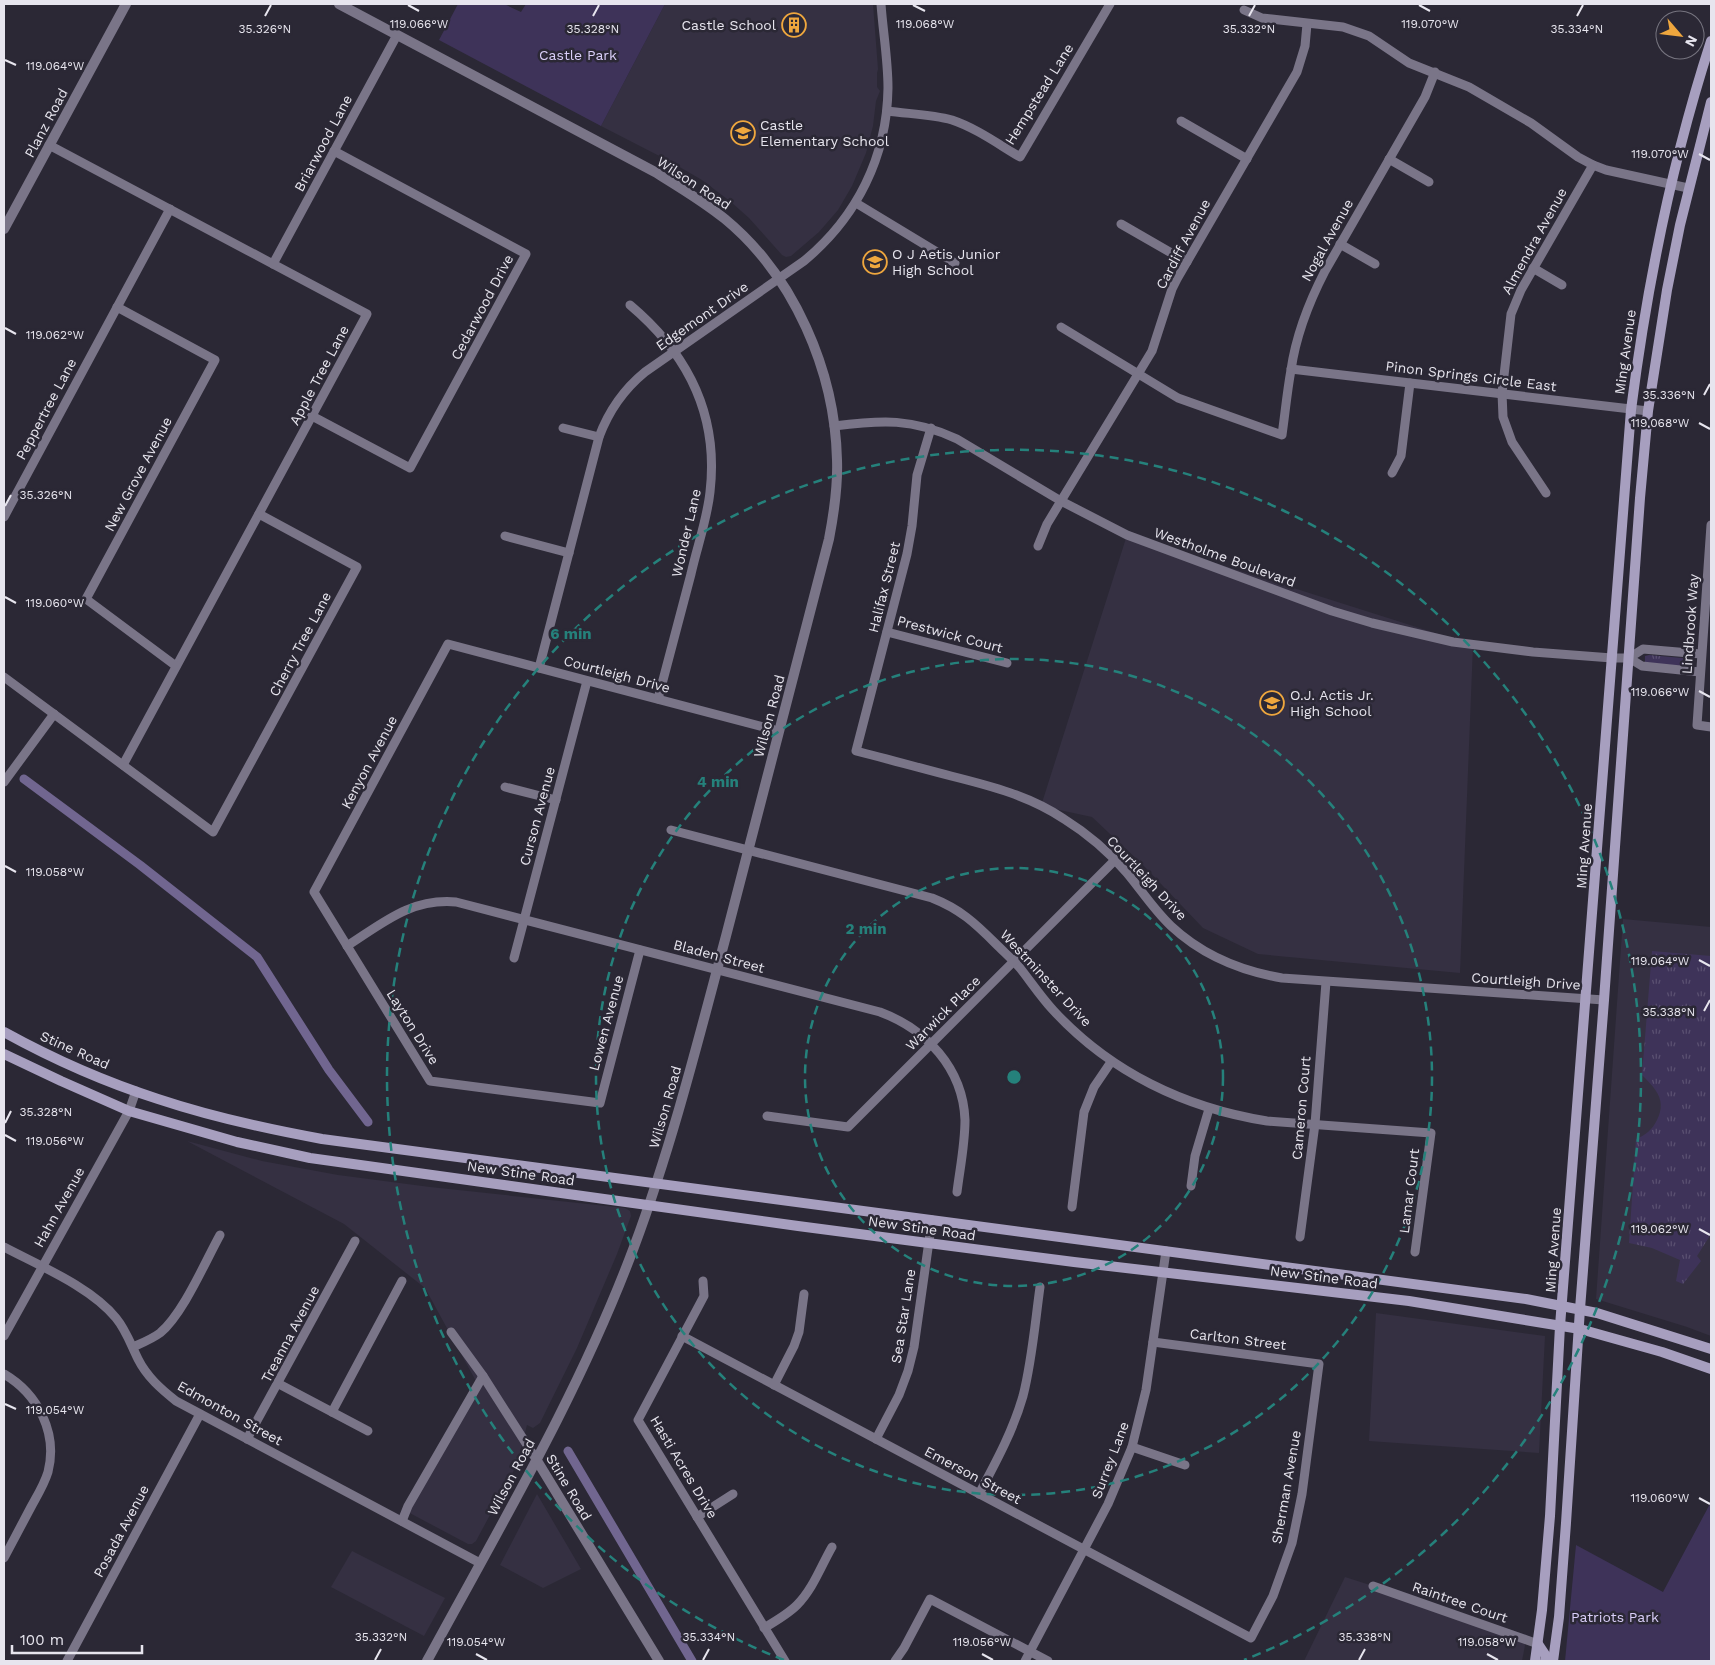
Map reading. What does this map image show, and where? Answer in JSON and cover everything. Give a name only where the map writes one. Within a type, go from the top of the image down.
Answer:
[{"type":"main road","name":"Ming Avenue","points":[[1535,1661],[1550,1516],[1560,1326],[1631,410],[1650,283],[1670,186],[1691,106],[1711,41]]},
{"type":"main road","points":[[1553,1661],[1559,1617],[1580,1309],[1648,411],[1667,290],[1688,188],[1711,102]]},
{"type":"main road","name":"Stine Road","points":[[4,1032],[70,1065],[136,1091]]},
{"type":"main road","points":[[4,1054],[129,1111]]},
{"type":"main road","name":"New Stine Road","points":[[136,1091],[160,1100],[249,1124],[322,1139],[1442,1287],[1562,1305],[1641,1326],[1711,1349]]},
{"type":"main road","name":"New Stine Road","points":[[129,1111],[236,1142],[310,1158],[928,1242],[1409,1301],[1580,1329],[1662,1352],[1711,1369]]},
{"type":"main road","points":[[1538,1644],[1546,1656],[1545,1661]]},
{"type":"street","name":"Planz Road","points":[[4,229],[126,4]]},
{"type":"street","name":"Wilson Road","points":[[339,4],[655,172],[702,201],[742,235],[778,280],[793,304],[813,346],[824,378],[834,426],[837,460],[836,488],[829,540],[680,1109],[657,1184],[623,1276],[590,1352],[536,1459],[429,1661]]},
{"type":"street","name":"Edgemont Drive","points":[[538,668],[599,437],[612,407],[622,393],[645,372],[778,280],[818,249],[844,222],[856,203],[874,166],[882,141],[887,111],[888,87],[881,4]]},
{"type":"street","name":"Hempstead Lane","points":[[887,111],[934,116],[953,121],[968,127],[1020,157],[1110,4]]},
{"type":"street","points":[[1244,10],[1262,18],[1355,30],[1369,36],[1410,62],[1469,87],[1531,123],[1578,157],[1593,165],[1670,186],[1688,188]]},
{"type":"street","name":"Cardiff Avenue","points":[[1038,546],[1045,529],[1061,501],[1152,351],[1172,290],[1297,72],[1305,46],[1307,24]]},
{"type":"street","name":"Briarwood Lane","points":[[273,264],[397,35]]},
{"type":"street","name":"Nogal Avenue","points":[[1138,374],[1178,398],[1282,436],[1291,369],[1302,326],[1314,292],[1425,97],[1435,72]]},
{"type":"street","points":[[1181,121],[1247,159]]},
{"type":"street","name":"Apple Tree Lane","points":[[50,145],[367,314],[123,765]]},
{"type":"street","name":"Cedarwood Drive","points":[[312,416],[410,468],[526,254],[334,151]]},
{"type":"street","points":[[1389,159],[1429,182]]},
{"type":"street","name":"Almendra Avenue","points":[[1546,493],[1512,442],[1503,417],[1502,393],[1512,314],[1515,301],[1593,165]]},
{"type":"street","points":[[856,203],[955,263]]},
{"type":"street","name":"Peppertree Lane","points":[[4,517],[170,209]]},
{"type":"street","points":[[1121,224],[1187,262]]},
{"type":"street","points":[[1340,244],[1375,264]]},
{"type":"street","points":[[1533,268],[1562,285]]},
{"type":"street","name":"Wonder Lane","points":[[630,305],[648,321],[675,352],[688,373],[704,412],[711,450],[712,471],[707,509],[658,699]]},
{"type":"street","name":"New Grove Avenue","points":[[117,307],[215,360],[86,599],[176,666]]},
{"type":"street","points":[[1061,327],[1138,374]]},
{"type":"street","name":"Pinon Springs Circle East","points":[[1291,369],[1648,411]]},
{"type":"street","points":[[1392,473],[1401,456],[1410,383]]},
{"type":"street","name":"Westholme Boulevard","points":[[834,426],[874,421],[893,421],[931,428],[956,439],[1106,526],[1163,550],[1332,611],[1372,623],[1420,635],[1486,647],[1629,658],[1642,666],[1700,672]]},
{"type":"street","points":[[563,428],[599,437]]},
{"type":"street","name":"Halifax Street","points":[[856,751],[907,554],[918,469],[931,428]]},
{"type":"street","name":"Cherry Tree Lane","points":[[123,765],[214,832],[357,567],[259,514]]},
{"type":"street","name":"Lindbrook Way","points":[[1711,525],[1697,726],[1711,726]]},
{"type":"street","points":[[505,536],[569,553]]},
{"type":"street","name":"Prestwick Court","points":[[887,632],[1007,663]]},
{"type":"street","name":"Courtleigh Drive","points":[[448,644],[779,731]]},
{"type":"street","name":"Kenyon Avenue","points":[[314,892],[448,644]]},
{"type":"street","name":"Westholme Boulevard","points":[[1629,658],[1643,649],[1701,654]]},
{"type":"street","points":[[4,677],[123,765]]},
{"type":"street","name":"Curson Avenue","points":[[514,958],[587,681]]},
{"type":"street","points":[[4,782],[54,714]]},
{"type":"street","name":"Courtleigh Drive","points":[[856,751],[996,788],[1041,806],[1093,840],[1115,860],[1171,926],[1207,953],[1232,965],[1265,975],[1326,982],[1604,1000]]},
{"type":"street","points":[[505,787],[556,800]]},
{"type":"street","name":"Westminster Drive","points":[[671,830],[932,898],[945,904],[974,922],[1014,962],[1068,1026],[1112,1062],[1158,1089],[1209,1109],[1252,1118],[1430,1133]]},
{"type":"street","name":"Warwick Place","points":[[767,1116],[848,1127],[1115,860]]},
{"type":"street","name":"Layton Drive","points":[[314,892],[430,1081],[600,1103]]},
{"type":"street","name":"Bladen Street","points":[[347,946],[407,909],[431,902],[456,902],[880,1012],[908,1025],[931,1044],[951,1070],[962,1101],[964,1134],[957,1192]]},
{"type":"street","name":"Lowen Avenue","points":[[600,1103],[640,950]]},
{"type":"street","name":"Cameron Court","points":[[1300,1237],[1315,1124],[1326,982]]},
{"type":"street","points":[[1072,1207],[1084,1112],[1094,1087],[1112,1062]]},
{"type":"street","name":"Hahn Avenue","points":[[4,1336],[129,1111],[136,1091]]},
{"type":"street","points":[[1191,1186],[1195,1156],[1209,1109]]},
{"type":"street","name":"Lamar Court","points":[[1415,1252],[1430,1133]]},
{"type":"street","name":"Sea Star Lane","points":[[876,1439],[899,1395],[908,1371],[914,1347],[932,1220]]},
{"type":"street","points":[[133,1347],[159,1334],[176,1316],[220,1235]]},
{"type":"street","name":"Treanna Avenue","points":[[248,1439],[355,1242]]},
{"type":"street","name":"Edmonton Street","points":[[4,1246],[86,1291],[102,1304],[118,1320],[145,1371],[154,1383],[176,1401],[480,1563]]},
{"type":"street","name":"Surrey Lane","points":[[1025,1661],[1112,1497],[1132,1448],[1146,1390],[1166,1251]]},
{"type":"street","points":[[332,1412],[402,1281]]},
{"type":"street","name":"Hasti Acres Drive","points":[[703,1281],[704,1296],[638,1420],[785,1661]]},
{"type":"street","points":[[979,1494],[1003,1448],[1023,1396],[1040,1287]]},
{"type":"street","points":[[774,1385],[799,1332],[804,1294]]},
{"type":"street","name":"Stine Road","points":[[451,1332],[483,1376],[536,1459],[659,1661]]},
{"type":"street","name":"Emerson Street","points":[[682,1336],[1251,1638]]},
{"type":"street","name":"Carlton Street","points":[[1153,1342],[1319,1364]]},
{"type":"street","name":"Sherman Avenue","points":[[1251,1638],[1273,1596],[1292,1543],[1302,1494],[1319,1364]]},
{"type":"street","points":[[4,1374],[18,1383],[37,1404],[48,1431],[50,1446],[49,1466],[42,1486],[4,1558]]},
{"type":"street","points":[[402,1521],[408,1506],[483,1376]]},
{"type":"street","points":[[279,1384],[368,1431]]},
{"type":"street","name":"Posada Avenue","points":[[67,1661],[200,1414]]},
{"type":"street","points":[[1132,1448],[1185,1465]]},
{"type":"street","points":[[697,1516],[733,1494]]},
{"type":"street","points":[[764,1628],[797,1605],[810,1587],[832,1546]]},
{"type":"street","name":"Raintree Court","points":[[1373,1586],[1538,1644]]},
{"type":"street","points":[[895,1661],[930,1599],[1048,1661]]},
{"type":"shaded area","name":"Castle Elementary School","points":[[665,4],[873,4],[878,69],[877,87],[880,91],[876,101],[873,126],[866,153],[852,186],[838,210],[819,232],[791,256],[786,257],[782,255],[749,218],[702,180],[601,126]]},
{"type":"shaded area","name":"O.J. Actis Jr. High School","points":[[1127,535],[1473,645],[1460,973],[1258,954],[1203,928],[1142,864],[1092,817],[1041,806]]},
{"type":"shaded area","points":[[1623,919],[1711,927],[1711,1336],[1596,1299]]},
{"type":"shaded area","points":[[187,1141],[262,1161],[338,1175],[625,1208],[630,1211],[631,1216],[617,1254],[577,1348],[540,1423],[533,1428],[527,1425],[520,1459],[476,1541],[472,1544],[468,1544],[404,1510],[477,1383],[425,1288],[344,1224]]},
{"type":"shaded area","points":[[1376,1313],[1545,1336],[1539,1453],[1369,1441]]},
{"type":"shaded area","points":[[537,1494],[581,1569],[543,1588],[500,1565]]},
{"type":"shaded area","points":[[352,1551],[445,1598],[424,1636],[331,1587]]},
{"type":"shaded area","points":[[1345,1577],[1527,1635],[1522,1661],[1304,1661]]},
{"type":"green space","name":"Castle Park","points":[[458,4],[504,4],[521,12],[526,4],[665,4],[601,126],[439,40]]},
{"type":"green space","points":[[1645,656],[1682,658],[1686,662],[1683,666],[1645,662]]},
{"type":"green space","points":[[1652,951],[1711,956],[1711,1234],[1697,1256],[1701,1261],[1683,1284],[1676,1281],[1680,1260],[1652,1248],[1629,1243],[1636,1139],[1646,1134],[1653,1127],[1660,1113],[1661,1106],[1656,1090],[1642,1075]]},
{"type":"green space","name":"Patriots Park","points":[[1711,1502],[1711,1661],[1565,1661],[1576,1545],[1663,1592]]},
{"type":"waterway","points":[[24,779],[140,865],[257,957],[329,1070],[368,1122]]},
{"type":"waterway","points":[[568,1451],[692,1661]]},
{"type":"place","name":"Castle School","points":[[794,25]]},
{"type":"place","name":"Castle Elementary School","points":[[743,133]]},
{"type":"place","name":"O J Aetis Junior High School","points":[[875,262]]},
{"type":"place","name":"O.J. Actis Jr. High School","points":[[1272,703]]}]
